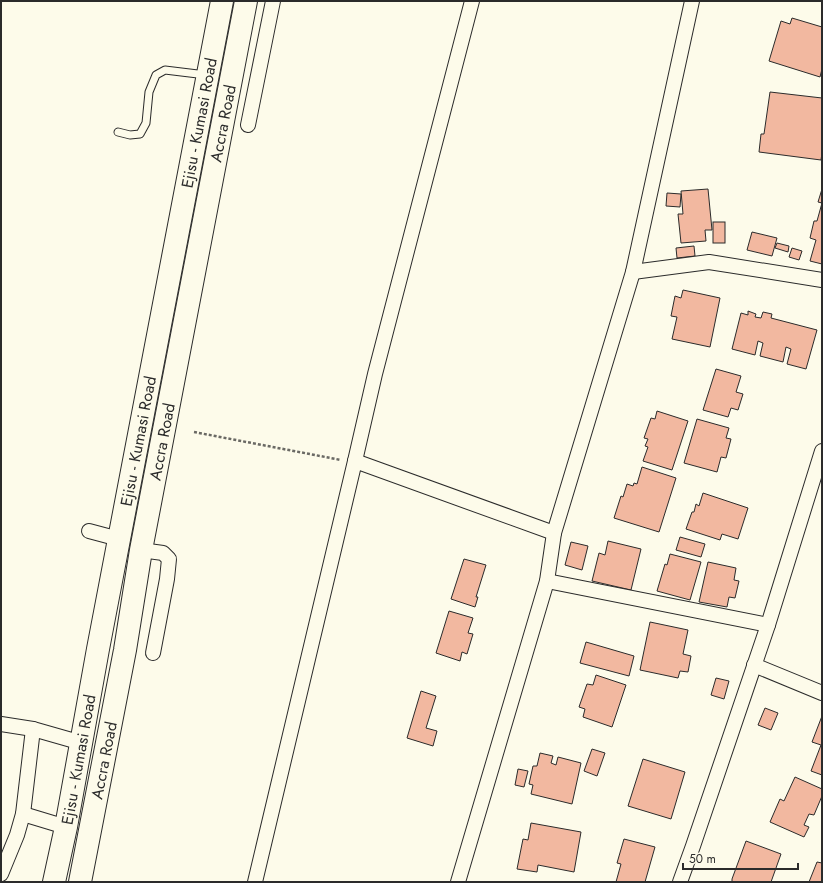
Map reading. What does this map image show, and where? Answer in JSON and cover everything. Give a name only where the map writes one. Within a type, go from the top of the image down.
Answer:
[{"type":"highway","name":"Ejisu - Kumasi Road","points":[[54,882],[82,743],[98,649],[222,1]]},
{"type":"highway","name":"Accra Road","points":[[80,882],[123,658],[141,550],[246,1]]},
{"type":"street","points":[[248,125],[273,1]]},
{"type":"street","points":[[257,882],[355,462],[374,374],[472,1]]},
{"type":"street","points":[[458,882],[547,581],[554,533],[633,272],[692,1]]},
{"type":"street","points":[[633,272],[709,262],[822,280]]},
{"type":"street","points":[[682,882],[768,625],[822,451]]},
{"type":"street","points":[[355,462],[554,533]]},
{"type":"street","points":[[89,531],[119,539]]},
{"type":"street","points":[[141,550],[163,553],[169,559],[167,580],[153,653]]},
{"type":"street","points":[[547,581],[768,625]]},
{"type":"street","points":[[754,665],[822,693]]},
{"type":"street","points":[[1,724],[33,729],[82,743]]},
{"type":"street","points":[[1,874],[17,835],[23,814],[33,729]]},
{"type":"street","points":[[23,814],[66,826]]},
{"type":"lane","points":[[118,132],[130,135],[140,134],[146,124],[149,92],[156,74],[165,70],[208,76]]},
{"type":"path","points":[[194,432],[355,462]]},
{"type":"building","points":[[792,18],[822,27],[822,69],[820,77],[769,61],[781,21],[790,24]]},
{"type":"building","points":[[770,92],[822,98],[821,160],[759,152],[761,134],[764,134]]},
{"type":"building","points":[[708,189],[712,230],[705,230],[706,241],[681,243],[678,214],[683,214],[681,191]]},
{"type":"building","points":[[822,189],[822,203],[818,202]]},
{"type":"building","points":[[667,193],[681,194],[680,207],[666,206]]},
{"type":"building","points":[[822,203],[822,264],[810,261],[816,240],[810,238],[814,221],[817,221]]},
{"type":"building","points":[[713,222],[725,222],[725,243],[713,243]]},
{"type":"building","points":[[752,232],[777,238],[772,256],[747,250]]},
{"type":"building","points":[[777,243],[789,246],[788,252],[775,248]]},
{"type":"building","points":[[694,246],[695,256],[677,258],[676,248]]},
{"type":"building","points":[[792,248],[802,251],[799,260],[789,257]]},
{"type":"building","points":[[683,290],[720,298],[710,347],[672,339],[677,317],[671,316],[675,296],[681,298]]},
{"type":"building","points":[[748,311],[756,314],[755,317],[761,318],[763,312],[772,314],[771,318],[817,330],[806,369],[787,364],[791,349],[786,347],[783,362],[760,356],[763,343],[758,341],[755,355],[732,349],[741,313],[748,315]]},
{"type":"building","points":[[716,369],[741,376],[736,392],[743,394],[738,410],[731,408],[728,417],[703,410]]},
{"type":"building","points":[[657,411],[688,421],[672,470],[643,461],[648,447],[645,446],[648,439],[644,438],[651,418],[655,419]]},
{"type":"building","points":[[697,419],[729,428],[726,438],[731,439],[726,458],[721,457],[717,472],[684,463]]},
{"type":"building","points":[[642,467],[676,478],[659,532],[614,518],[621,496],[623,497],[627,484],[633,486],[634,483],[637,484]]},
{"type":"building","points":[[703,493],[748,508],[738,539],[722,534],[720,540],[686,529],[696,504],[699,506]]},
{"type":"building","points":[[680,537],[705,544],[701,557],[676,550]]},
{"type":"building","points":[[608,541],[641,549],[631,590],[592,581],[599,553],[605,555]]},
{"type":"building","points":[[571,542],[588,546],[582,570],[565,565]]},
{"type":"building","points":[[670,554],[701,562],[690,600],[657,591],[665,564],[667,565]]},
{"type":"building","points":[[464,559],[486,565],[476,597],[478,597],[475,607],[451,599]]},
{"type":"building","points":[[708,562],[736,568],[734,580],[739,581],[735,598],[729,597],[727,607],[699,602]]},
{"type":"building","points":[[449,611],[473,618],[468,633],[473,634],[467,654],[462,652],[460,661],[436,653]]},
{"type":"building","points":[[650,622],[688,630],[683,654],[691,656],[688,672],[680,671],[678,678],[640,670]]},
{"type":"building","points":[[586,642],[634,656],[629,676],[580,663]]},
{"type":"building","points":[[596,675],[626,685],[612,727],[583,717],[585,709],[579,707],[587,684],[593,685]]},
{"type":"building","points":[[716,678],[729,681],[724,699],[711,695]]},
{"type":"building","points":[[421,691],[436,696],[426,728],[437,731],[433,746],[407,738]]},
{"type":"building","points":[[765,708],[778,713],[771,730],[758,725]]},
{"type":"building","points":[[822,716],[822,775],[811,771],[821,745],[812,742]]},
{"type":"building","points":[[592,749],[605,753],[597,776],[584,771]]},
{"type":"building","points":[[540,753],[553,756],[551,763],[556,765],[558,757],[581,763],[572,804],[531,794],[533,785],[529,784],[533,766],[537,766]]},
{"type":"building","points":[[643,759],[685,772],[671,819],[628,806]]},
{"type":"building","points":[[518,769],[528,771],[524,787],[515,785]]},
{"type":"building","points":[[795,777],[822,789],[822,796],[814,815],[809,814],[804,825],[809,827],[804,837],[770,822],[780,799],[784,801]]},
{"type":"building","points":[[531,823],[581,832],[574,872],[538,865],[537,872],[517,869],[523,839],[528,840]]},
{"type":"building","points":[[624,839],[655,847],[645,882],[616,882],[621,864],[617,863]]},
{"type":"building","points":[[746,841],[781,854],[771,882],[732,882]]},
{"type":"building","points":[[817,862],[822,863],[822,882],[809,882]]}]
